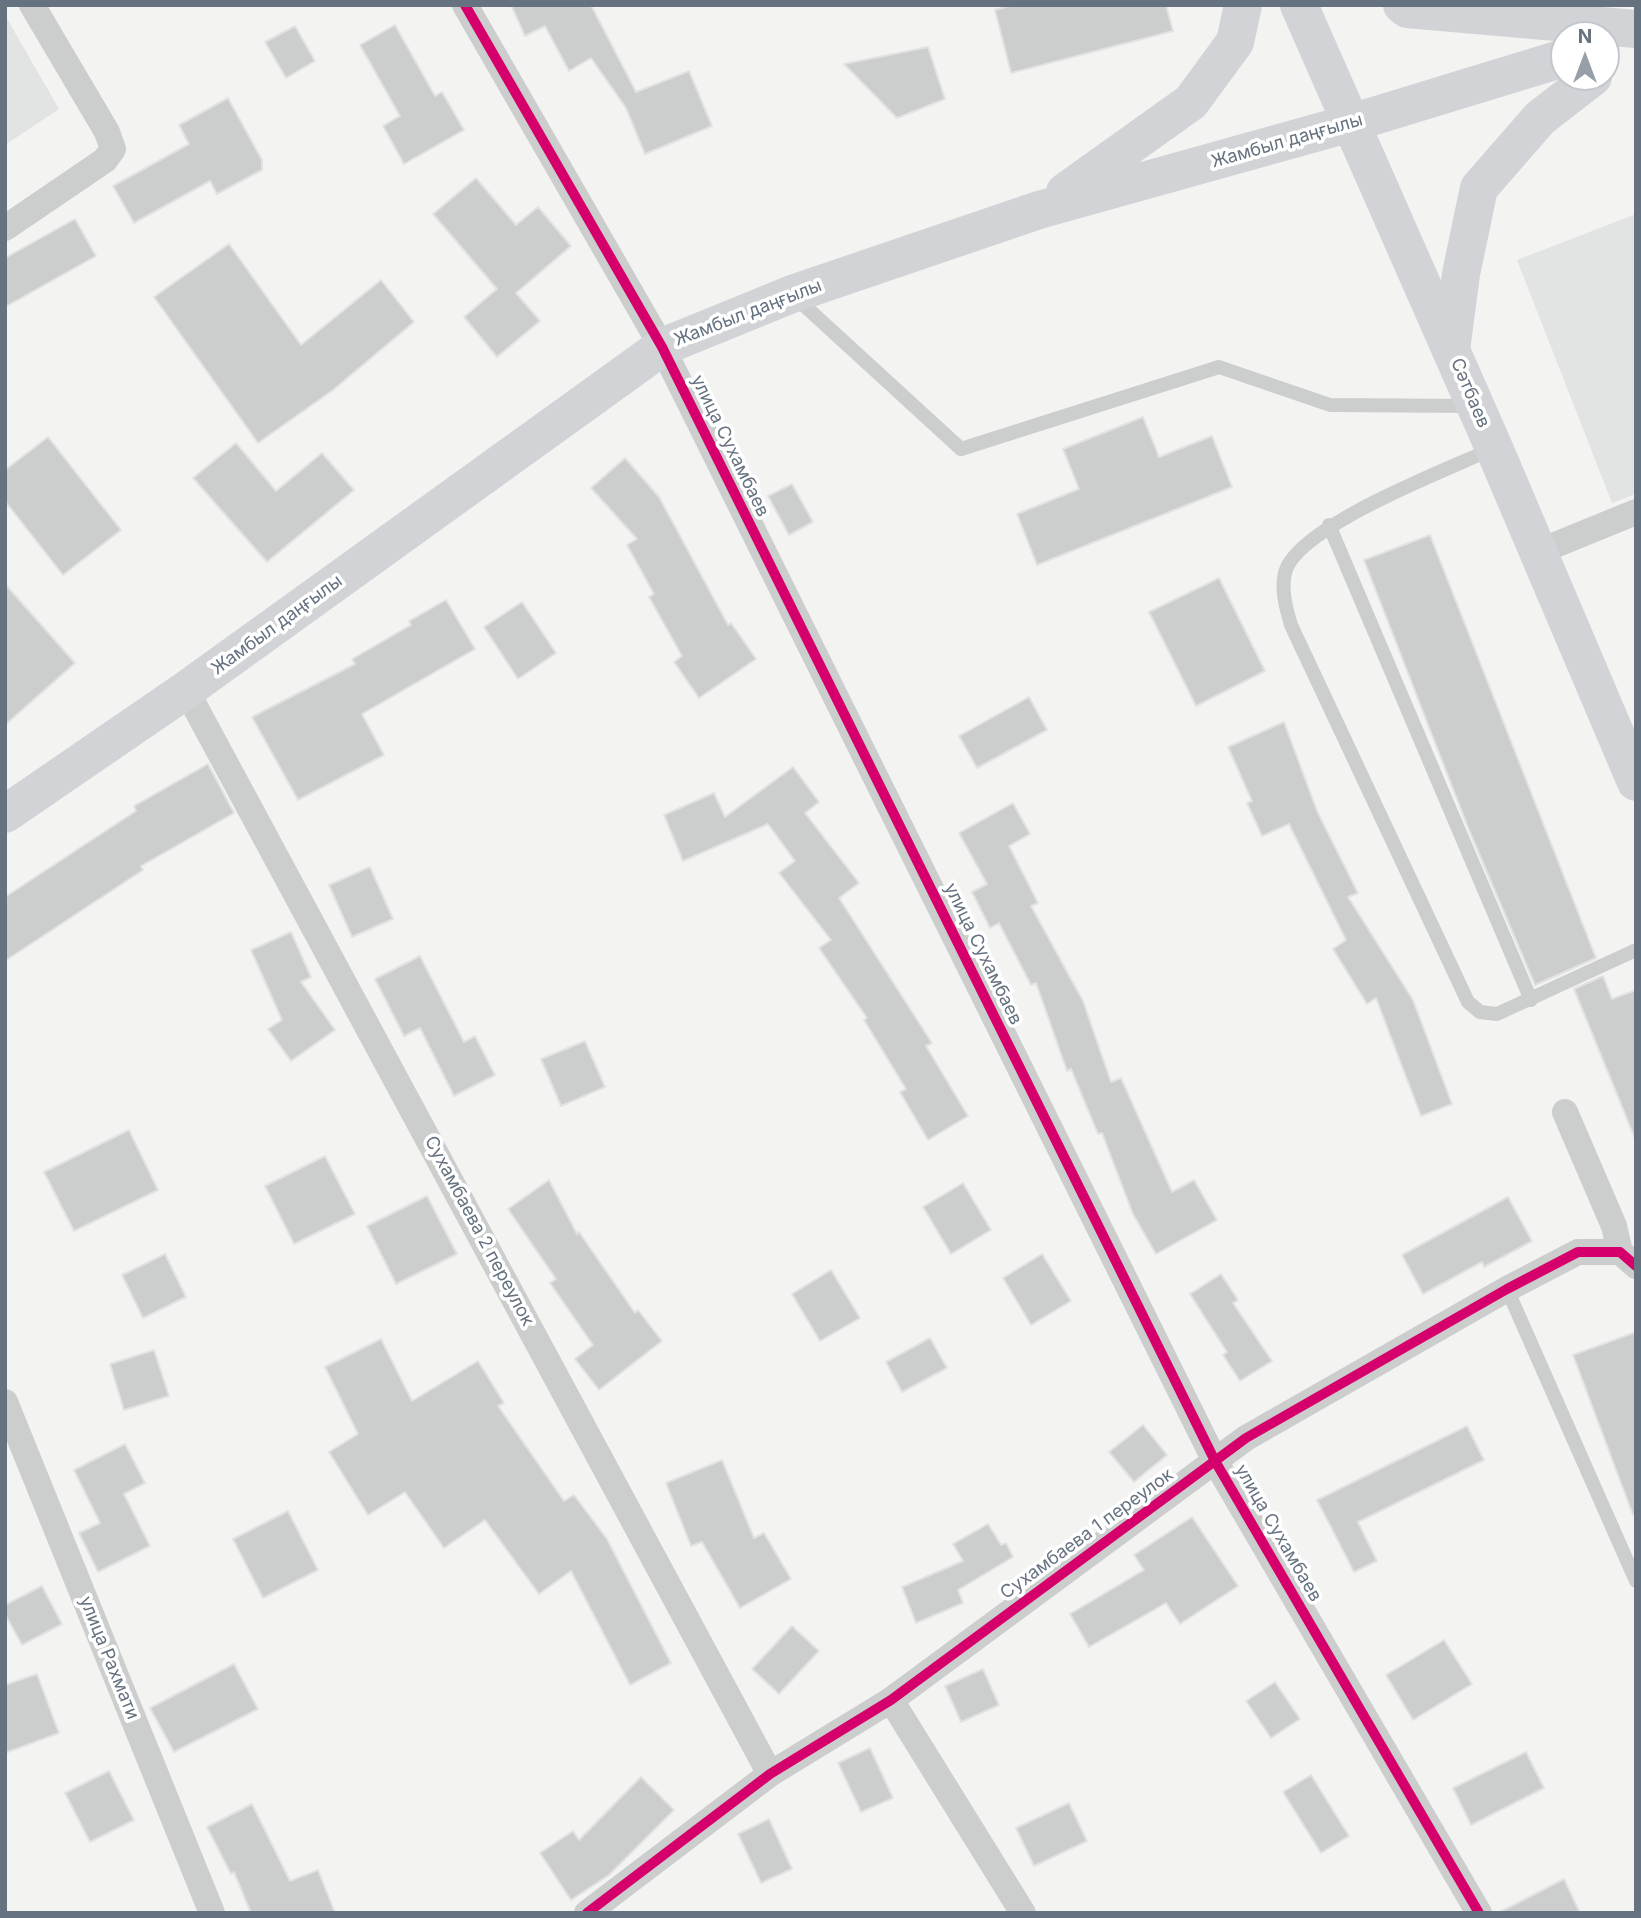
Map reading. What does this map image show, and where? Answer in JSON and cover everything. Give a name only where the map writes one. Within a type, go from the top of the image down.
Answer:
[{"type":"main road","points":[[1040,210],[1191,102],[1235,43],[1243,5]]},
{"type":"main road","name":"Сәтбаев","points":[[1299,5],[1494,448],[1636,782]]},
{"type":"main road","points":[[1402,5],[1407,9],[1636,29]]},
{"type":"main road","points":[[1620,56],[1636,44]]},
{"type":"main road","name":"Жамбыл даңғылы","points":[[5,814],[186,690],[662,347],[792,294],[1040,210],[1350,124],[1550,62]]},
{"type":"main road","points":[[1451,350],[1461,274],[1479,188],[1540,118],[1575,91]]},
{"type":"street","points":[[5,229],[105,160],[113,149],[107,132],[32,5]]},
{"type":"street","name":"улица Сухамбаев","points":[[465,5],[662,347],[1215,1461],[1479,1913]]},
{"type":"street","points":[[1538,552],[1636,512]]},
{"type":"street","name":"Сухамбаева 2 переулок","points":[[186,690],[770,1774]]},
{"type":"street","points":[[1565,1112],[1628,1259]]},
{"type":"street","name":"Сухамбаева 1 переулок","points":[[596,1910],[770,1774],[891,1700],[1246,1438],[1507,1289],[1578,1252],[1628,1259]]},
{"type":"street","name":"улица Рахмати","points":[[5,1402],[212,1913]]},
{"type":"street","points":[[891,1700],[1023,1913]]},
{"type":"lane","points":[[792,294],[961,449],[1219,367],[1330,405],[1475,406]]},
{"type":"lane","points":[[1494,448],[1329,525],[1303,544],[1285,571],[1284,601],[1291,625],[1468,1002],[1480,1012],[1497,1014],[1636,950]]},
{"type":"lane","points":[[1329,525],[1531,1000]]},
{"type":"lane","points":[[1507,1289],[1636,1581]]},
{"type":"shaded area","points":[[5,15],[59,109],[5,145]]},
{"type":"shaded area","points":[[1636,214],[1636,494],[1612,503],[1517,260]]},
{"type":"building","points":[[511,5],[591,5],[636,92],[689,71],[712,126],[645,154],[626,108],[591,58],[569,71],[545,26],[525,36]]},
{"type":"building","points":[[1012,5],[1166,5],[1173,31],[1011,73],[995,10]]},
{"type":"building","points":[[395,25],[435,96],[442,92],[464,130],[404,164],[383,126],[400,116],[360,45]]},
{"type":"building","points":[[295,26],[315,61],[286,78],[265,42]]},
{"type":"building","points":[[928,47],[945,99],[897,118],[844,64]]},
{"type":"building","points":[[228,98],[262,160],[262,170],[217,194],[210,181],[134,223],[113,186],[189,144],[179,125]]},
{"type":"building","points":[[476,178],[516,225],[538,207],[571,246],[516,293],[540,321],[497,357],[464,317],[497,289],[433,214]]},
{"type":"building","points":[[75,219],[96,256],[5,307],[5,258]]},
{"type":"building","points":[[229,244],[301,345],[381,280],[414,322],[333,390],[258,443],[154,297]]},
{"type":"building","points":[[1143,417],[1159,457],[1212,436],[1232,487],[1037,565],[1017,514],[1079,489],[1063,449]]},
{"type":"building","points":[[48,437],[121,530],[63,575],[5,501],[5,470]]},
{"type":"building","points":[[236,443],[276,491],[322,453],[354,490],[267,562],[193,478]]},
{"type":"building","points":[[625,458],[659,497],[728,625],[731,623],[756,659],[699,698],[674,662],[682,656],[649,597],[654,594],[627,545],[637,539],[591,488]]},
{"type":"building","points":[[792,484],[813,522],[789,535],[768,496]]},
{"type":"building","points":[[1430,535],[1596,958],[1535,985],[1469,830],[1364,560]]},
{"type":"building","points":[[1219,578],[1265,671],[1196,706],[1149,612]]},
{"type":"building","points":[[5,584],[75,663],[5,725]]},
{"type":"building","points":[[446,600],[475,649],[362,714],[384,755],[298,800],[252,717],[355,664],[352,659],[411,625],[409,621]]},
{"type":"building","points":[[522,602],[556,653],[518,679],[484,627]]},
{"type":"building","points":[[1029,697],[1047,730],[977,768],[959,736]]},
{"type":"building","points":[[1284,722],[1317,811],[1358,893],[1348,897],[1413,1000],[1452,1104],[1421,1116],[1376,998],[1367,1004],[1333,949],[1346,940],[1289,824],[1262,836],[1247,803],[1252,801],[1228,747]]},
{"type":"building","points":[[208,764],[234,813],[141,866],[143,870],[5,961],[5,897],[136,811],[134,806]]},
{"type":"building","points":[[793,767],[819,802],[805,813],[859,883],[839,898],[932,1043],[926,1046],[968,1116],[928,1140],[900,1092],[906,1089],[864,1020],[867,1018],[819,948],[831,940],[779,873],[795,861],[768,824],[683,861],[664,815],[714,793],[725,817]]},
{"type":"building","points":[[1013,803],[1030,834],[1009,846],[1038,903],[1031,906],[1083,1001],[1111,1082],[1121,1078],[1172,1192],[1194,1180],[1217,1220],[1156,1254],[1133,1214],[1102,1133],[1098,1134],[1071,1069],[1067,1071],[1036,983],[1031,985],[999,923],[990,928],[972,892],[987,884],[959,833]]},
{"type":"building","points":[[370,867],[393,919],[352,937],[329,885]]},
{"type":"building","points":[[291,932],[311,977],[301,982],[335,1030],[291,1061],[268,1029],[282,1020],[251,950]]},
{"type":"building","points":[[420,956],[464,1042],[475,1036],[495,1075],[454,1096],[420,1028],[404,1036],[375,979]]},
{"type":"building","points":[[1603,976],[1612,999],[1636,990],[1636,1141],[1574,989]]},
{"type":"building","points":[[585,1041],[605,1087],[561,1106],[541,1059]]},
{"type":"building","points":[[129,1130],[158,1190],[74,1231],[44,1172]]},
{"type":"building","points":[[325,1156],[355,1214],[294,1244],[265,1186]]},
{"type":"building","points":[[549,1180],[577,1234],[579,1232],[635,1313],[638,1310],[662,1341],[599,1390],[575,1359],[593,1345],[550,1283],[556,1279],[508,1209]]},
{"type":"building","points":[[963,1183],[991,1230],[951,1254],[923,1207]]},
{"type":"building","points":[[427,1196],[457,1254],[396,1284],[367,1226]]},
{"type":"building","points":[[1508,1197],[1532,1241],[1484,1267],[1482,1262],[1423,1294],[1402,1255]]},
{"type":"building","points":[[165,1254],[186,1297],[143,1318],[122,1275]]},
{"type":"building","points":[[1042,1254],[1071,1301],[1031,1325],[1003,1278]]},
{"type":"building","points":[[831,1270],[860,1318],[820,1341],[792,1294]]},
{"type":"building","points":[[1221,1274],[1238,1300],[1233,1303],[1272,1361],[1240,1381],[1223,1355],[1227,1352],[1190,1294]]},
{"type":"building","points":[[1636,1332],[1636,1514],[1633,1515],[1573,1355]]},
{"type":"building","points":[[930,1338],[947,1368],[902,1392],[886,1362]]},
{"type":"building","points":[[381,1339],[412,1401],[478,1361],[504,1403],[498,1406],[564,1501],[574,1495],[607,1539],[671,1663],[630,1685],[571,1571],[539,1594],[485,1520],[444,1548],[405,1492],[368,1515],[329,1452],[358,1434],[325,1367]]},
{"type":"building","points":[[154,1350],[169,1396],[124,1410],[110,1364]]},
{"type":"building","points":[[1143,1425],[1167,1455],[1134,1482],[1109,1452]]},
{"type":"building","points":[[1467,1426],[1484,1460],[1358,1522],[1377,1561],[1354,1572],[1317,1500]]},
{"type":"building","points":[[125,1444],[145,1483],[124,1494],[150,1546],[98,1572],[79,1533],[100,1523],[74,1470]]},
{"type":"building","points":[[722,1460],[754,1538],[764,1533],[791,1579],[740,1608],[702,1542],[691,1546],[666,1483]]},
{"type":"building","points":[[288,1511],[318,1570],[263,1598],[233,1539]]},
{"type":"building","points":[[1192,1517],[1238,1586],[1180,1624],[1166,1603],[1089,1647],[1070,1614],[1144,1570],[1134,1555]]},
{"type":"building","points":[[988,1524],[1001,1545],[1006,1543],[1013,1557],[958,1590],[963,1603],[916,1623],[902,1587],[963,1561],[953,1544]]},
{"type":"building","points":[[42,1586],[62,1624],[22,1645],[5,1614],[5,1605]]},
{"type":"building","points":[[792,1626],[819,1651],[779,1694],[752,1669]]},
{"type":"building","points":[[1444,1640],[1472,1684],[1413,1720],[1386,1675]]},
{"type":"building","points":[[234,1664],[258,1709],[174,1752],[150,1708]]},
{"type":"building","points":[[983,1669],[999,1705],[961,1722],[945,1686]]},
{"type":"building","points":[[37,1674],[59,1733],[5,1753],[5,1685]]},
{"type":"building","points":[[1275,1682],[1300,1719],[1271,1738],[1246,1701]]},
{"type":"building","points":[[870,1748],[893,1798],[861,1812],[838,1763]]},
{"type":"building","points":[[1526,1752],[1544,1788],[1471,1825],[1453,1788]]},
{"type":"building","points":[[109,1771],[134,1820],[90,1842],[65,1793]]},
{"type":"building","points":[[1311,1775],[1349,1836],[1321,1853],[1283,1792]]},
{"type":"building","points":[[641,1777],[674,1810],[609,1875],[571,1900],[540,1853],[573,1831],[579,1840]]},
{"type":"building","points":[[1069,1803],[1087,1841],[1034,1866],[1016,1828]]},
{"type":"building","points":[[252,1804],[290,1881],[318,1870],[335,1913],[251,1913],[234,1872],[231,1874],[207,1827]]},
{"type":"building","points":[[769,1819],[792,1869],[761,1883],[738,1834]]},
{"type":"building","points":[[1564,1879],[1580,1913],[1498,1913]]},
{"type":"cycle path","points":[[465,5],[662,347],[1215,1461],[1479,1913]]},
{"type":"cycle path","points":[[587,1913],[770,1774],[891,1700],[1246,1438],[1507,1289],[1578,1252],[1620,1252],[1636,1266]]}]
